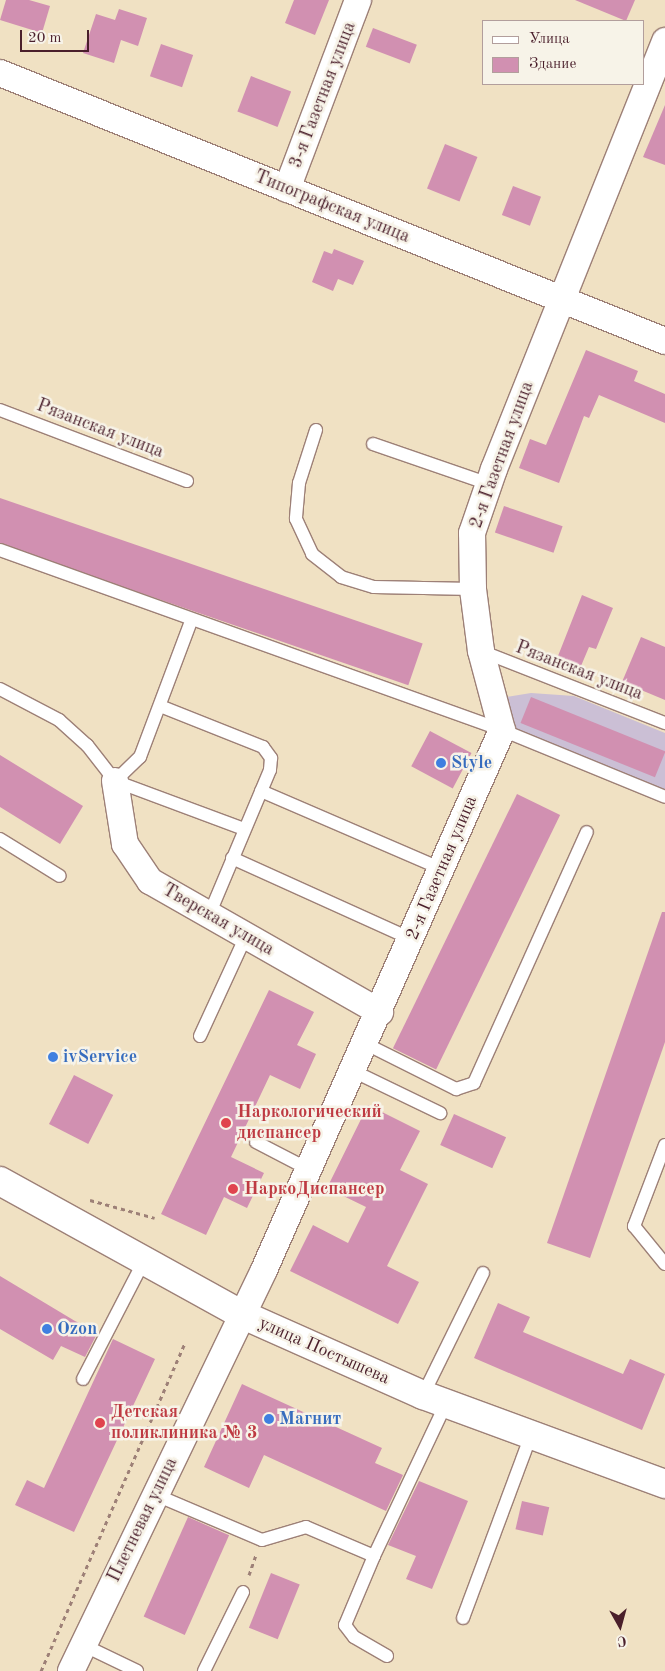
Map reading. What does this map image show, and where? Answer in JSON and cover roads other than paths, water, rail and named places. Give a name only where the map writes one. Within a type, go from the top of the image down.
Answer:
[{"type":"main road","name":"улица Постышева","points":[[0,1181],[243,1315],[435,1399],[665,1484]]},
{"type":"street","name":"3-я Газетная улица","points":[[287,189],[358,0]]},
{"type":"street","name":"2-я Газетная улица","points":[[243,1315],[366,1044],[502,730],[481,651],[473,589],[472,533],[489,484],[665,41]]},
{"type":"street","name":"Типографская улица","points":[[0,73],[665,342]]},
{"type":"street","name":"Тверская улица","points":[[115,781],[125,844],[150,881],[380,1012]]},
{"type":"street","name":"Плетневая улица","points":[[70,1671],[243,1315]]},
{"type":"lane","name":"Рязанская улица","points":[[0,410],[187,481]]},
{"type":"lane","points":[[316,430],[299,483],[296,519],[312,554],[341,577],[374,587],[473,589]]},
{"type":"lane","points":[[373,444],[489,484]]},
{"type":"lane","points":[[0,550],[502,730],[665,797]]},
{"type":"lane","points":[[115,781],[140,757],[192,619]]},
{"type":"lane","name":"Рязанская улица","points":[[481,651],[665,723]]},
{"type":"lane","points":[[0,689],[59,720],[87,745],[115,781],[244,829]]},
{"type":"lane","points":[[160,706],[263,747],[271,758],[270,770],[209,915]]},
{"type":"lane","points":[[261,791],[442,869]]},
{"type":"lane","points":[[366,1044],[456,1089],[474,1083],[587,832]]},
{"type":"lane","points":[[0,839],[60,876]]},
{"type":"lane","points":[[232,858],[412,939]]},
{"type":"lane","points":[[200,1036],[246,936]]},
{"type":"lane","points":[[354,1071],[440,1113]]},
{"type":"lane","points":[[256,1142],[310,1170]]},
{"type":"lane","points":[[665,1144],[634,1226],[665,1264]]},
{"type":"lane","points":[[83,1379],[144,1261]]},
{"type":"lane","points":[[387,1656],[354,1637],[345,1625],[374,1556],[483,1273]]},
{"type":"lane","points":[[464,1618],[531,1435]]},
{"type":"lane","points":[[156,1495],[262,1540],[306,1527],[374,1556]]},
{"type":"lane","points":[[204,1671],[243,1592]]},
{"type":"lane","points":[[83,1645],[137,1671]]},
{"type":"place","name":"Style","points":[[441,763]]},
{"type":"place","name":"ivService","points":[[53,1057]]},
{"type":"place","name":"Наркологический диспансер","points":[[226,1123]]},
{"type":"place","name":"НаркоДиспансер","points":[[233,1189]]},
{"type":"place","name":"Ozon","points":[[47,1329]]},
{"type":"place","name":"Магнит","points":[[269,1419]]},
{"type":"place","name":"Детская поликлиника № 3","points":[[100,1423]]}]
